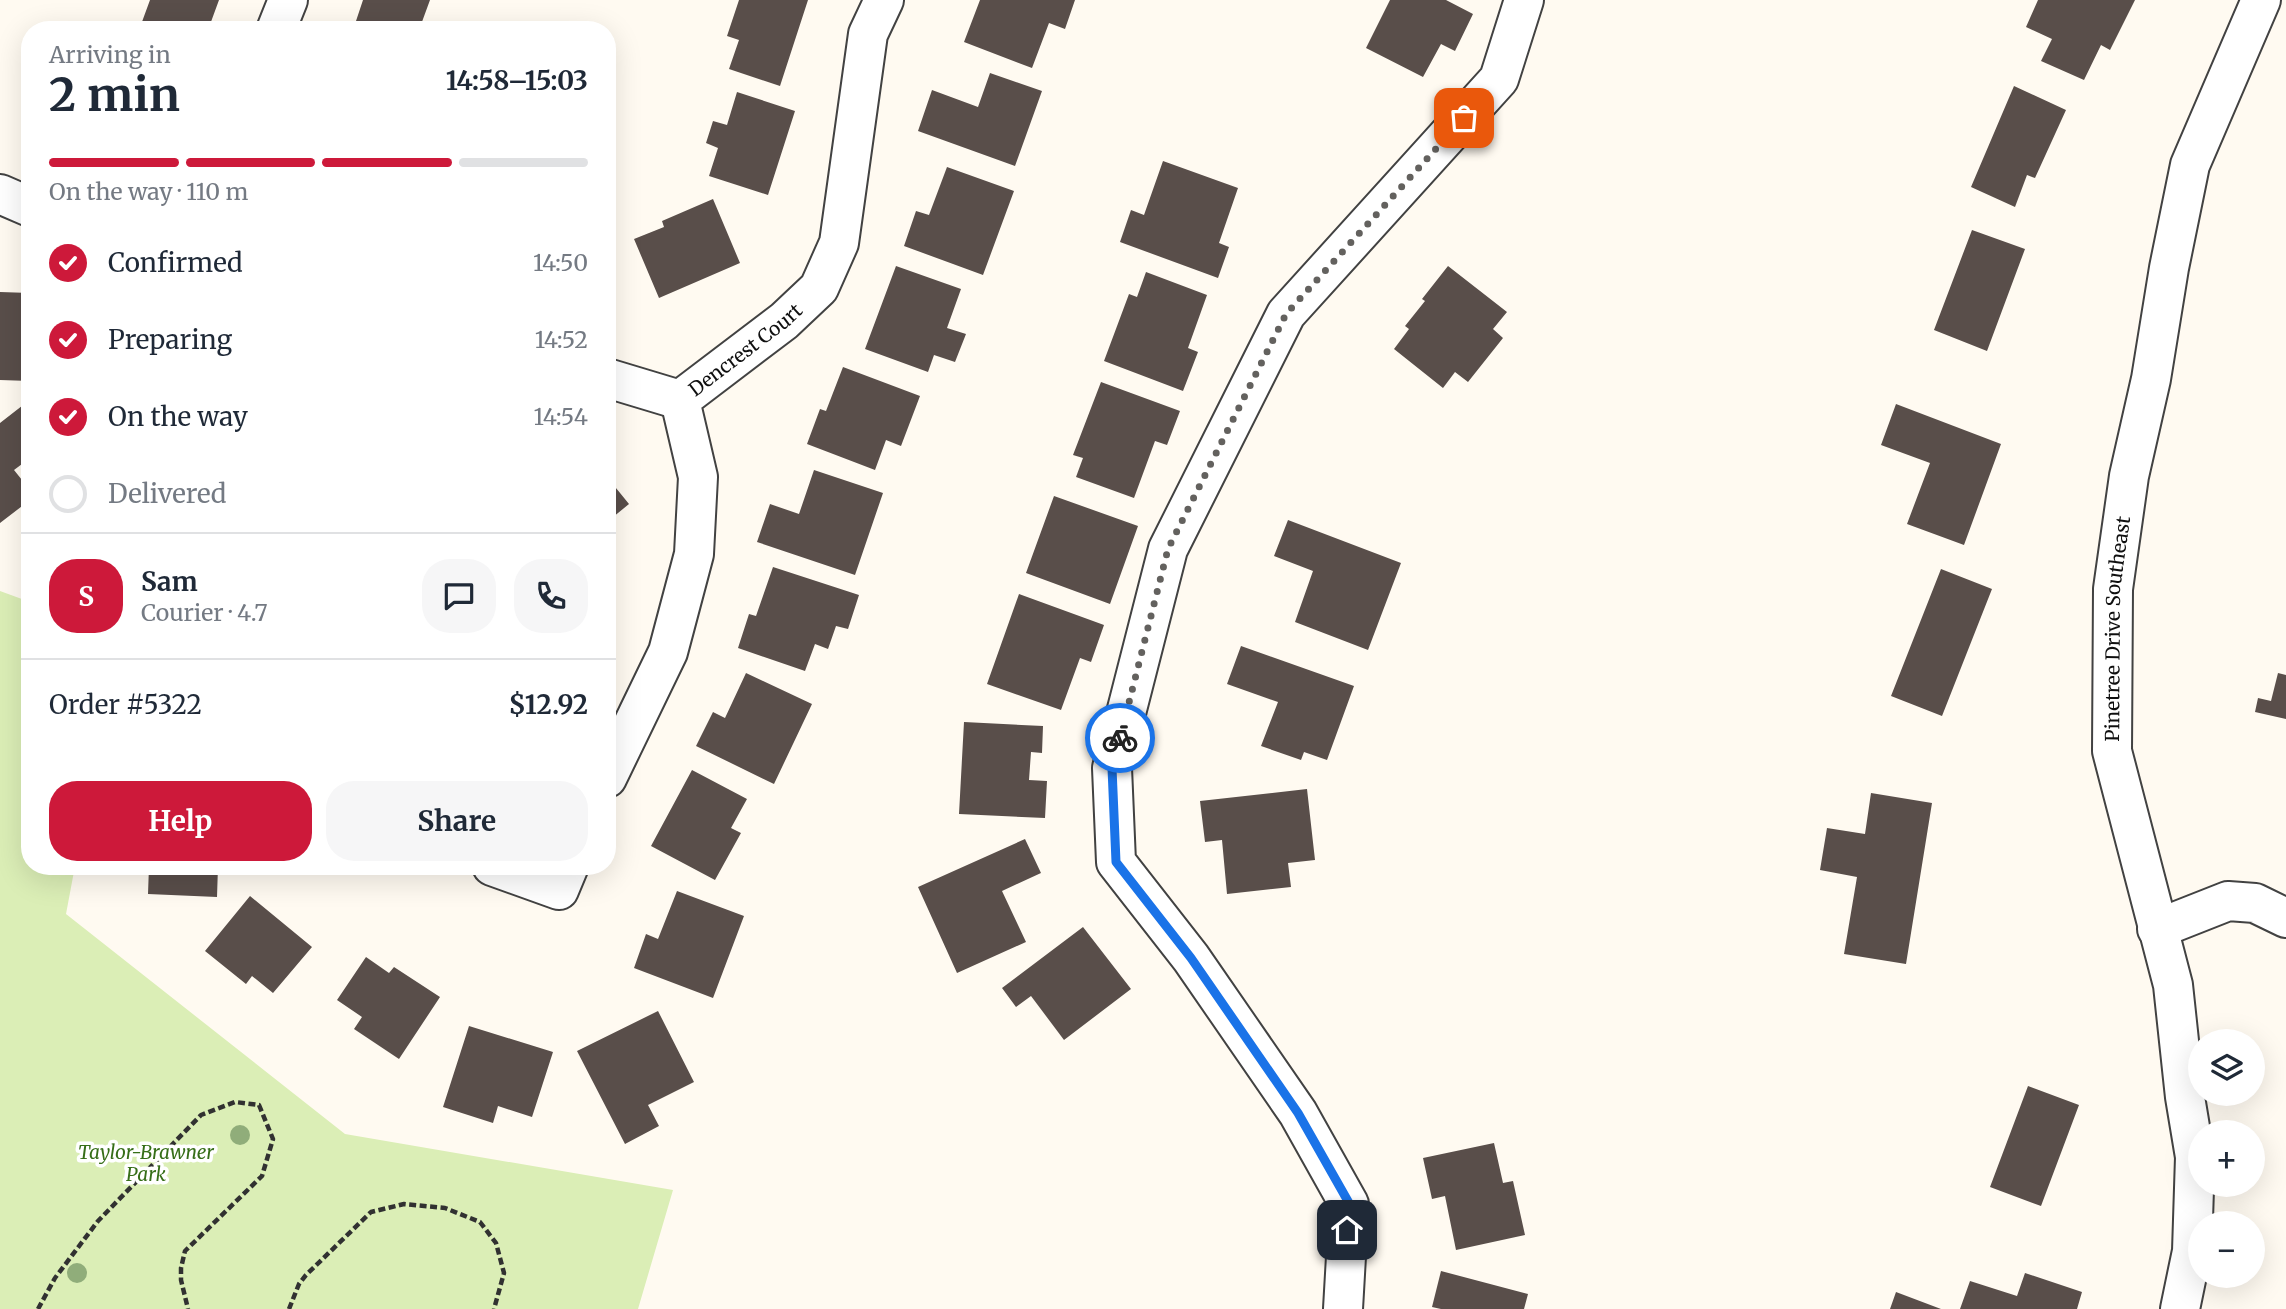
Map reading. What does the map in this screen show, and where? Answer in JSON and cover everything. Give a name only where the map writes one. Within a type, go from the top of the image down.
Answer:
[{"type":"street","points":[[280,21],[288,0]]},
{"type":"street","name":"Dencrest Court","points":[[616,759],[668,652],[694,554],[698,477],[680,400],[784,321],[819,288],[839,243],[869,34],[884,0]]},
{"type":"street","points":[[1343,1309],[1349,1203],[1298,1113],[1191,958],[1116,862],[1112,768],[1168,549],[1286,314],[1499,79],[1524,0]]},
{"type":"street","name":"Pinetree Drive Southeast","points":[[2180,1309],[2192,1251],[2195,1157],[2172,985],[2112,751],[2113,589],[2129,476],[2151,379],[2169,268],[2190,165],[2261,0]]},
{"type":"street","points":[[0,194],[21,203]]},
{"type":"street","points":[[616,381],[680,400]]},
{"type":"street","points":[[517,875],[559,890],[565,875]]},
{"type":"street","points":[[2157,929],[2228,901],[2255,903],[2286,918]]},
{"type":"path","points":[[38,1309],[55,1278],[99,1221],[201,1115],[235,1102],[259,1105],[273,1139],[262,1176],[186,1251],[182,1259],[181,1280],[188,1309]]},
{"type":"path","points":[[289,1309],[299,1284],[306,1275],[371,1212],[404,1204],[445,1209],[480,1223],[496,1243],[504,1273],[494,1309]]},
{"type":"green space","name":"Taylor-Brawner Park","points":[[0,591],[21,599],[21,875],[73,875],[66,914],[345,1134],[673,1190],[638,1309],[0,1309]]},
{"type":"building","points":[[150,0],[219,0],[211,21],[142,21]]},
{"type":"building","points":[[363,0],[430,0],[422,21],[356,21]]},
{"type":"building","points":[[739,0],[808,0],[780,86],[729,69],[739,40],[727,36]]},
{"type":"building","points":[[980,0],[1075,0],[1065,29],[1049,23],[1032,68],[964,42]]},
{"type":"building","points":[[1390,0],[1446,0],[1473,14],[1455,51],[1441,44],[1423,77],[1366,48]]},
{"type":"building","points":[[2038,0],[2135,0],[2110,50],[2101,45],[2084,80],[2041,61],[2052,39],[2026,27]]},
{"type":"building","points":[[990,73],[1042,91],[1015,166],[918,131],[932,90],[978,107]]},
{"type":"building","points":[[2014,86],[2066,110],[2035,178],[2027,175],[2015,207],[1971,187]]},
{"type":"building","points":[[737,92],[795,111],[768,195],[709,176],[718,148],[706,143],[713,121],[727,125]]},
{"type":"building","points":[[1163,161],[1238,188],[1219,243],[1229,247],[1218,278],[1120,242],[1131,210],[1144,215]]},
{"type":"building","points":[[947,167],[1014,191],[983,275],[904,246],[916,211],[929,215]]},
{"type":"building","points":[[713,199],[740,263],[659,298],[634,239],[664,227],[662,221]]},
{"type":"building","points":[[1972,230],[2025,249],[1987,351],[1934,330]]},
{"type":"building","points":[[896,266],[961,289],[947,328],[966,334],[955,362],[934,355],[928,372],[865,349]]},
{"type":"building","points":[[1448,266],[1507,312],[1493,329],[1503,338],[1468,382],[1455,372],[1443,388],[1394,349],[1409,329],[1405,326],[1425,301],[1422,299]]},
{"type":"building","points":[[1146,272],[1207,295],[1188,348],[1198,352],[1183,391],[1104,361],[1129,294],[1137,297]]},
{"type":"building","points":[[0,292],[21,293],[21,381],[0,380]]},
{"type":"building","points":[[843,367],[920,396],[901,446],[886,440],[875,470],[807,444],[820,409],[826,411]]},
{"type":"building","points":[[1101,382],[1180,411],[1167,445],[1155,441],[1134,498],[1076,477],[1083,458],[1073,455]]},
{"type":"building","points":[[1896,404],[2001,444],[1964,545],[1907,524],[1930,463],[1881,445]]},
{"type":"building","points":[[21,407],[21,465],[14,470],[21,479],[21,507],[0,523],[0,423]]},
{"type":"building","points":[[814,470],[883,493],[855,575],[757,542],[770,504],[799,514]]},
{"type":"building","points":[[616,488],[629,504],[616,515]]},
{"type":"building","points":[[1054,496],[1138,526],[1110,604],[1026,573]]},
{"type":"building","points":[[1288,520],[1401,563],[1368,650],[1295,622],[1313,571],[1274,556]]},
{"type":"building","points":[[773,567],[859,595],[848,629],[836,626],[828,649],[815,644],[805,671],[738,648],[749,614],[756,616]]},
{"type":"building","points":[[1941,569],[1992,589],[1942,716],[1891,696]]},
{"type":"building","points":[[1019,594],[1104,625],[1091,662],[1080,658],[1061,710],[987,684]]},
{"type":"building","points":[[1241,646],[1354,686],[1327,760],[1304,752],[1301,760],[1261,746],[1278,702],[1227,684]]},
{"type":"building","points":[[746,673],[812,704],[774,784],[696,746],[713,712],[725,718]]},
{"type":"building","points":[[2278,673],[2286,675],[2286,719],[2255,712],[2258,698],[2271,701]]},
{"type":"building","points":[[964,722],[1043,726],[1042,753],[1031,752],[1029,780],[1047,781],[1045,818],[959,814]]},
{"type":"building","points":[[692,770],[747,799],[731,828],[741,833],[715,880],[651,846]]},
{"type":"building","points":[[1307,789],[1315,860],[1288,863],[1291,887],[1227,894],[1222,840],[1205,842],[1200,801]]},
{"type":"building","points":[[1871,793],[1932,803],[1906,964],[1844,954],[1857,877],[1820,870],[1827,828],[1865,834]]},
{"type":"building","points":[[1025,839],[1041,873],[1002,891],[1026,942],[957,973],[918,887]]},
{"type":"building","points":[[149,875],[218,875],[217,897],[148,894]]},
{"type":"building","points":[[677,891],[744,916],[713,998],[634,968],[646,934],[658,939]]},
{"type":"building","points":[[250,896],[312,947],[273,993],[252,976],[246,984],[205,951]]},
{"type":"building","points":[[1083,927],[1131,989],[1064,1040],[1031,996],[1016,1007],[1002,988]]},
{"type":"building","points":[[366,957],[389,973],[394,967],[440,997],[399,1059],[354,1029],[362,1017],[337,1000]]},
{"type":"building","points":[[658,1011],[694,1082],[648,1105],[659,1126],[625,1144],[577,1051]]},
{"type":"building","points":[[469,1026],[553,1052],[532,1117],[498,1106],[493,1123],[443,1107]]},
{"type":"building","points":[[2028,1086],[2079,1105],[2041,1206],[1990,1187]]},
{"type":"building","points":[[1494,1143],[1503,1183],[1513,1181],[1525,1235],[1456,1250],[1445,1196],[1432,1199],[1423,1158]]},
{"type":"building","points":[[1441,1271],[1528,1294],[1524,1309],[1432,1307]]},
{"type":"building","points":[[2025,1273],[2082,1292],[2077,1309],[1960,1309],[1970,1281],[2017,1296]]},
{"type":"building","points":[[1896,1292],[1941,1309],[1890,1309]]},
{"type":"way so far","points":[[1120,738],[1168,549],[1286,314],[1464,118]]},
{"type":"route","points":[[1120,738],[1112,768],[1116,862],[1191,958],[1298,1113],[1349,1203],[1347,1230]]}]
